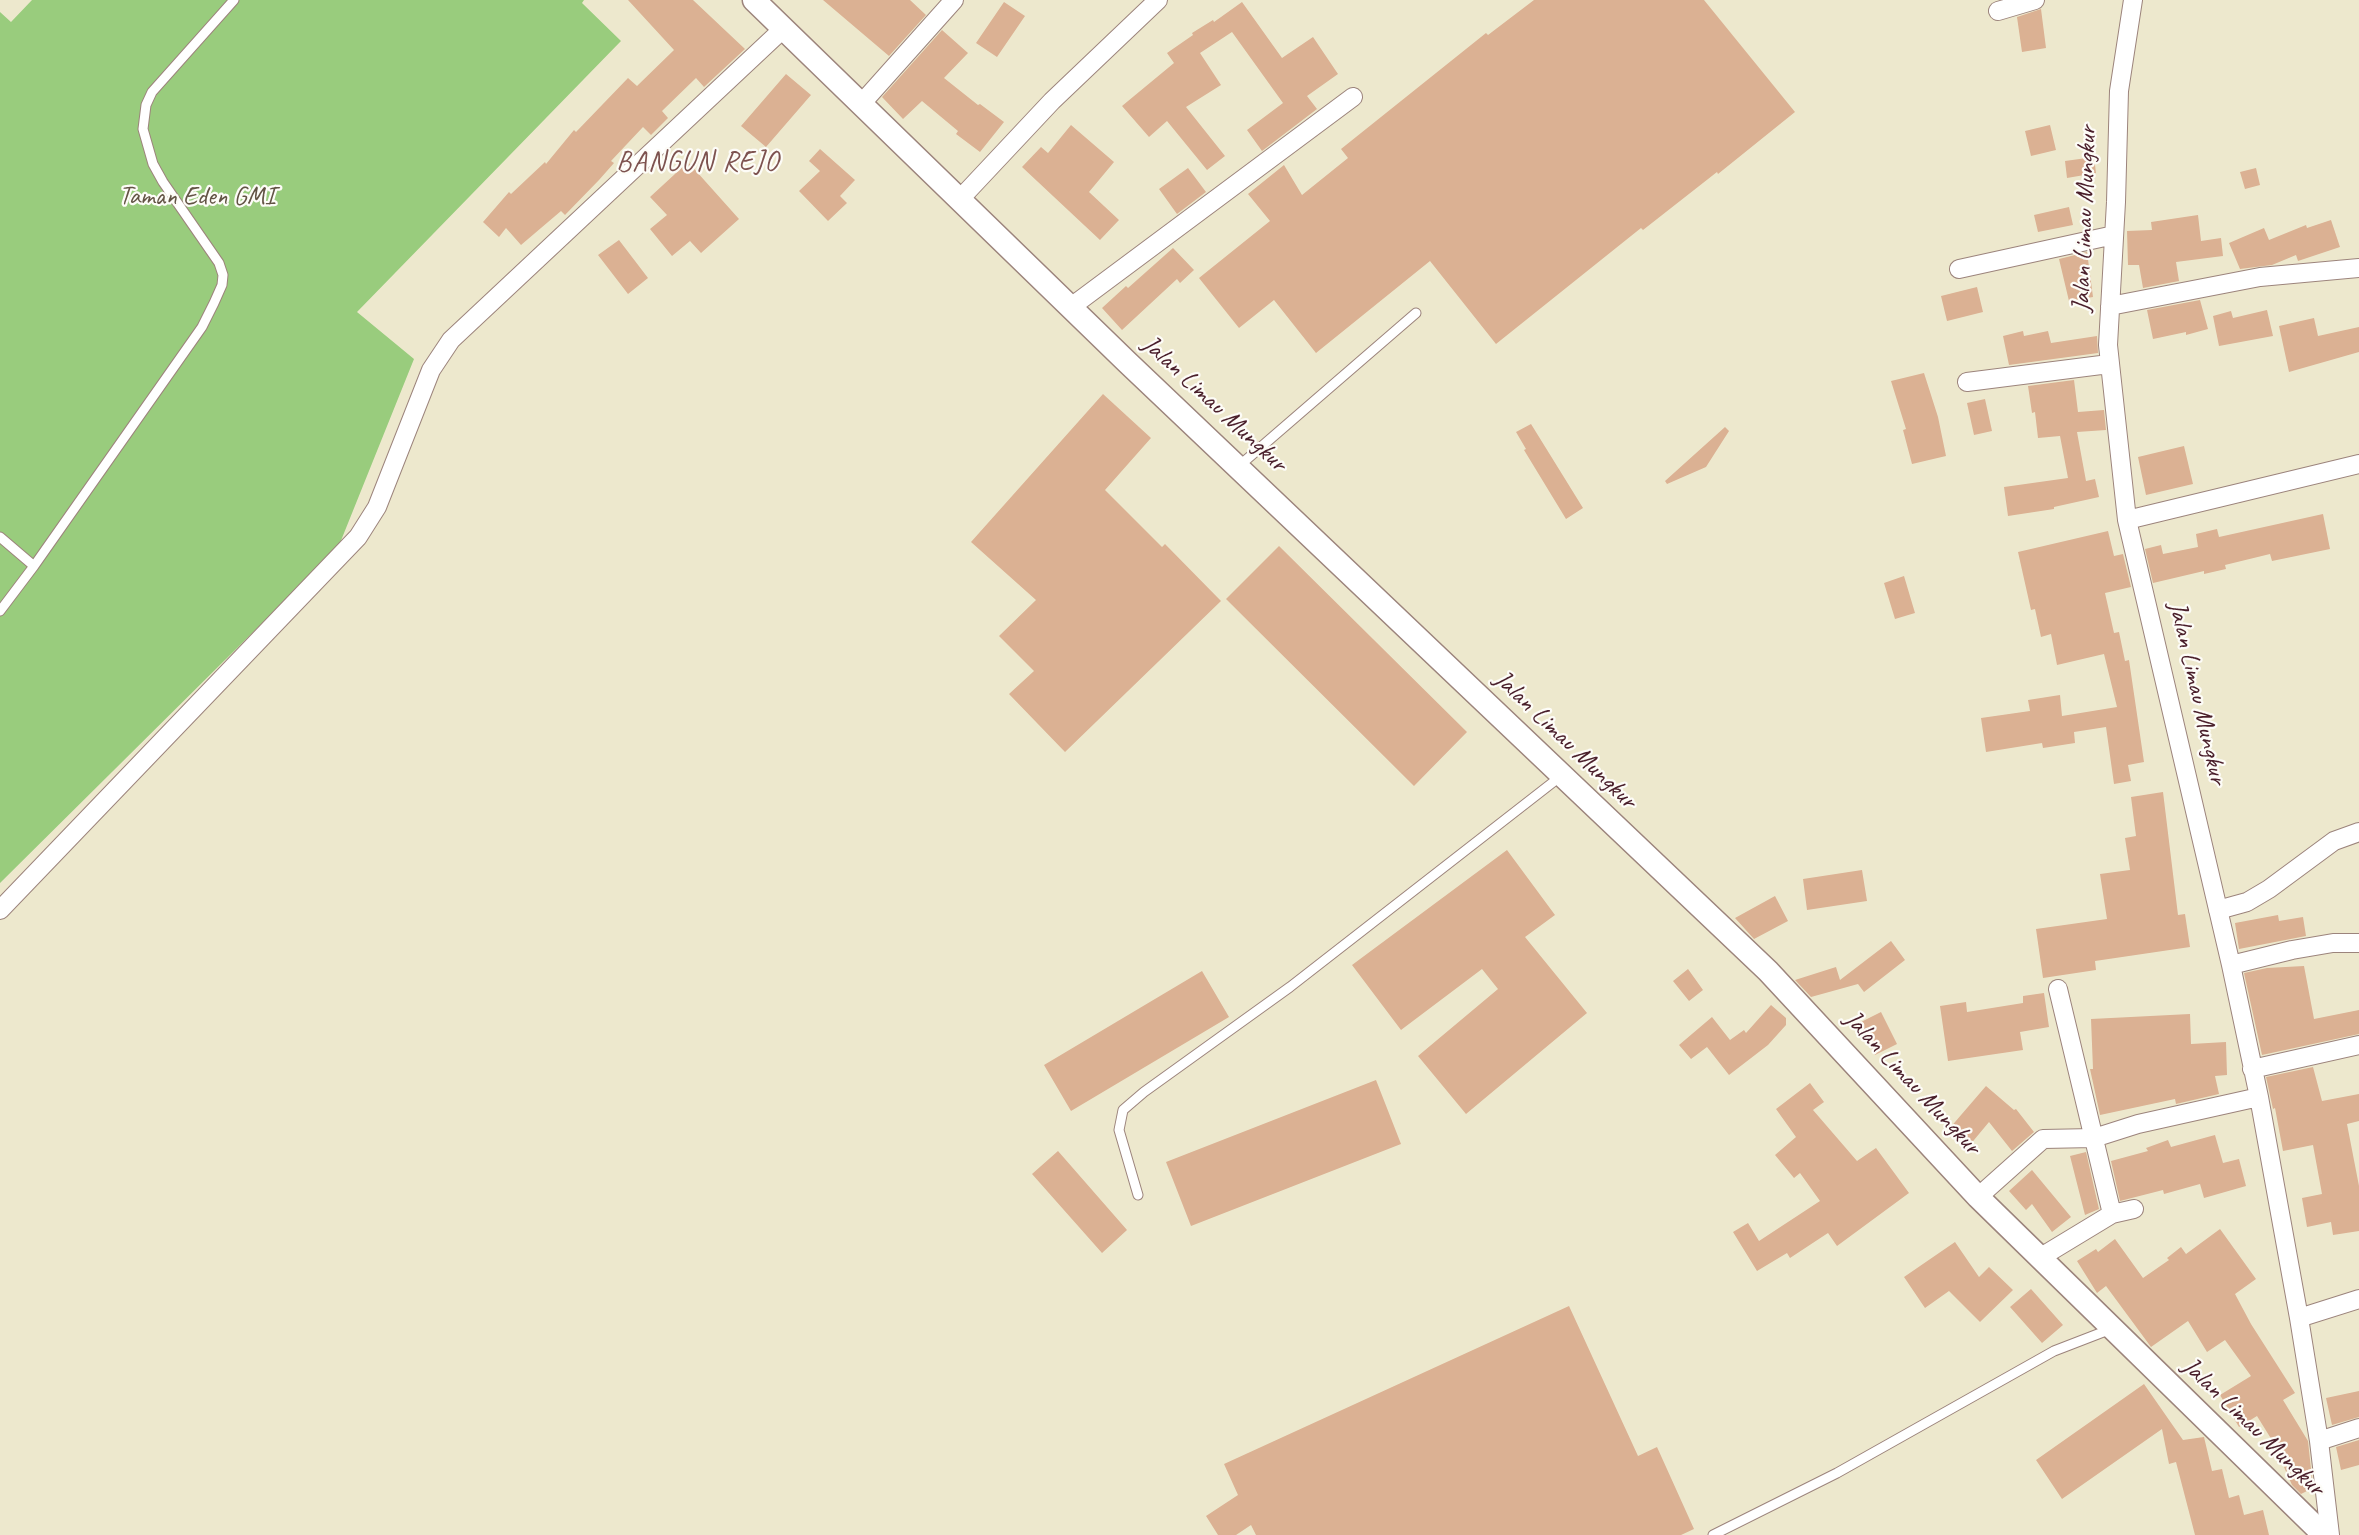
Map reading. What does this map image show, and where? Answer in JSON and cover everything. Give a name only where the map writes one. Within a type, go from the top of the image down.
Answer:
[{"type":"street","name":"Jalan Limau Mungkur","points":[[754,0],[1071,307],[1768,971],[1978,1197],[2324,1535]]},
{"type":"street","points":[[862,103],[954,0]]},
{"type":"street","points":[[960,199],[1052,101],[1158,0]]},
{"type":"street","points":[[1998,11],[2035,0]]},
{"type":"street","name":"Jalan Limau Mungkur","points":[[2133,0],[2119,91],[2108,345],[2127,520],[2231,965],[2259,1097],[2319,1441],[2330,1535]]},
{"type":"street","points":[[0,910],[358,537],[376,507],[431,370],[451,340],[784,28]]},
{"type":"street","points":[[1071,307],[1353,97]]},
{"type":"street","points":[[1959,269],[2114,235]]},
{"type":"street","points":[[2110,306],[2260,277],[2358,273]]},
{"type":"street","points":[[1967,382],[2109,364]]},
{"type":"street","points":[[2127,520],[2359,464]]},
{"type":"street","points":[[2218,910],[2247,903],[2334,841],[2359,832]]},
{"type":"street","points":[[2231,965],[2292,950],[2333,943],[2359,943]]},
{"type":"street","points":[[2058,989],[2112,1215]]},
{"type":"street","points":[[2252,1069],[2359,1046]]},
{"type":"street","points":[[1978,1197],[2043,1139],[2094,1138],[2139,1124],[2259,1097]]},
{"type":"street","points":[[2041,1257],[2112,1215],[2134,1209]]},
{"type":"street","points":[[2299,1318],[2359,1299]]},
{"type":"street","points":[[2319,1441],[2359,1428]]},
{"type":"lane","points":[[0,611],[202,327],[222,285],[223,275],[219,263],[163,182],[153,164],[143,129],[146,105],[152,92],[234,0]]},
{"type":"lane","points":[[1238,466],[1416,313]]},
{"type":"lane","points":[[0,537],[34,566]]},
{"type":"lane","points":[[1138,1196],[1119,1130],[1123,1110],[1144,1092],[1290,987],[1561,776]]},
{"type":"lane","points":[[1713,1535],[1837,1473],[2054,1351],[2111,1329]]},
{"type":"green space","name":"Taman Eden GMI","points":[[32,0],[584,0],[582,3],[621,41],[357,312],[414,359],[338,548],[0,883],[0,12],[11,22]]},
{"type":"building","points":[[628,0],[693,0],[745,49],[704,87],[696,78],[662,111],[668,118],[651,135],[643,127],[611,161],[614,163],[599,180],[565,215],[561,211],[521,245],[506,228],[499,237],[483,222],[509,192],[511,194],[545,162],[546,164],[574,130],[576,132],[628,78],[637,86],[674,50]]},
{"type":"building","points":[[823,0],[910,0],[926,15],[889,56]]},
{"type":"building","points":[[1534,0],[1704,0],[1795,112],[1718,174],[1717,172],[1643,230],[1641,228],[1496,344],[1430,261],[1316,353],[1274,300],[1239,328],[1199,278],[1270,221],[1248,194],[1284,165],[1302,195],[1348,158],[1341,149],[1486,33],[1488,35]]},
{"type":"building","points":[[1004,2],[1025,16],[997,57],[976,43]]},
{"type":"building","points":[[1242,2],[1282,58],[1313,37],[1338,74],[1307,96],[1317,109],[1262,151],[1247,130],[1283,103],[1232,32],[1200,53],[1221,85],[1186,107],[1225,156],[1207,170],[1167,121],[1149,137],[1122,106],[1174,63],[1167,53],[1193,35],[1192,33],[1213,20],[1214,22]]},
{"type":"building","points":[[2041,9],[2046,48],[2022,52],[2017,17]]},
{"type":"building","points":[[942,30],[968,53],[944,78],[1004,122],[980,152],[956,134],[958,131],[922,101],[903,119],[882,97]]},
{"type":"building","points":[[786,74],[811,95],[766,147],[741,126]]},
{"type":"building","points":[[1071,125],[1114,162],[1089,192],[1119,220],[1100,240],[1022,167],[1041,147],[1048,153]]},
{"type":"building","points":[[2050,125],[2056,150],[2031,156],[2025,131]]},
{"type":"building","points":[[820,149],[855,180],[840,196],[847,203],[828,221],[799,191],[820,171],[809,161]]},
{"type":"building","points":[[2094,157],[2096,173],[2067,178],[2065,161]]},
{"type":"building","points":[[688,162],[739,219],[701,253],[690,241],[672,256],[650,229],[667,215],[650,197]]},
{"type":"building","points":[[1188,168],[1206,192],[1177,214],[1159,189]]},
{"type":"building","points":[[2256,168],[2260,185],[2245,189],[2240,172]]},
{"type":"building","points":[[2069,207],[2073,225],[2038,232],[2034,215]]},
{"type":"building","points":[[2198,215],[2201,241],[2221,238],[2223,256],[2176,262],[2179,281],[2143,288],[2139,265],[2128,265],[2127,231],[2152,230],[2151,222]]},
{"type":"building","points":[[2331,220],[2340,247],[2298,261],[2296,255],[2272,265],[2240,269],[2229,243],[2264,228],[2269,240],[2306,225],[2307,228]]},
{"type":"building","points":[[619,240],[648,278],[628,294],[598,255]]},
{"type":"building","points":[[1173,248],[1194,270],[1180,283],[1177,279],[1122,330],[1102,308]]},
{"type":"building","points":[[2087,252],[2093,297],[2069,301],[2059,259]]},
{"type":"building","points":[[1977,287],[1983,312],[1947,321],[1941,296]]},
{"type":"building","points":[[2200,300],[2208,329],[2186,335],[2186,332],[2153,339],[2147,310]]},
{"type":"building","points":[[2267,310],[2273,336],[2219,346],[2213,316],[2231,311],[2233,318]]},
{"type":"building","points":[[2314,318],[2318,336],[2359,327],[2359,352],[2289,372],[2279,326]]},
{"type":"building","points":[[2023,331],[2024,336],[2048,331],[2051,343],[2097,336],[2098,353],[2009,365],[2003,336]]},
{"type":"building","points":[[1924,373],[1938,417],[1946,456],[1912,464],[1903,430],[1906,429],[1891,381]]},
{"type":"building","points":[[2074,380],[2078,412],[2104,410],[2106,430],[2077,432],[2086,481],[2095,479],[2099,497],[2054,507],[2054,509],[2008,516],[2004,487],[2068,478],[2060,436],[2038,438],[2035,412],[2032,413],[2028,386]]},
{"type":"building","points":[[1103,394],[1151,438],[1105,490],[1162,547],[1165,544],[1221,601],[1065,752],[1009,694],[1034,671],[999,636],[1036,600],[971,542]]},
{"type":"building","points":[[1985,399],[1992,431],[1974,435],[1967,403]]},
{"type":"building","points":[[1531,424],[1583,508],[1566,519],[1524,450],[1526,449],[1516,432]]},
{"type":"building","points":[[1725,427],[1729,431],[1706,467],[1667,484],[1665,481]]},
{"type":"building","points":[[2184,446],[2193,484],[2146,495],[2138,457]]},
{"type":"building","points":[[2323,514],[2330,549],[2272,561],[2270,554],[2225,565],[2226,569],[2204,574],[2204,571],[2153,583],[2145,549],[2161,545],[2163,554],[2198,547],[2196,534],[2217,529],[2219,537]]},
{"type":"building","points":[[2108,531],[2114,556],[2123,554],[2131,587],[2105,593],[2114,633],[2119,632],[2125,661],[2129,660],[2144,762],[2128,765],[2131,781],[2114,784],[2106,727],[2074,732],[2075,743],[2043,748],[2042,743],[1986,752],[1981,718],[2030,711],[2028,700],[2060,695],[2062,716],[2117,707],[2104,654],[2057,665],[2051,634],[2041,637],[2035,609],[2031,610],[2018,552]]},
{"type":"building","points":[[1279,546],[1467,732],[1414,786],[1226,599]]},
{"type":"building","points":[[1904,576],[1915,613],[1895,619],[1884,583]]},
{"type":"building","points":[[2163,792],[2178,915],[2185,914],[2190,947],[2095,961],[2096,970],[2043,978],[2036,929],[2107,919],[2100,874],[2130,870],[2125,838],[2136,836],[2131,797]]},
{"type":"building","points":[[1507,850],[1555,915],[1525,937],[1587,1013],[1466,1114],[1418,1056],[1498,989],[1482,969],[1401,1030],[1352,965]]},
{"type":"building","points":[[1862,870],[1867,901],[1807,910],[1803,879]]},
{"type":"building","points":[[1775,896],[1788,921],[1754,939],[1735,918]]},
{"type":"building","points":[[2278,915],[2279,921],[2303,917],[2306,936],[2239,949],[2235,923]]},
{"type":"building","points":[[1891,941],[1905,960],[1864,992],[1858,984],[1811,997],[1795,980],[1836,967],[1840,980]]},
{"type":"building","points":[[2304,966],[2314,1019],[2359,1010],[2359,1034],[2262,1055],[2244,973],[2267,968]]},
{"type":"building","points":[[1688,969],[1703,990],[1689,1001],[1673,981]]},
{"type":"building","points":[[1202,971],[1229,1017],[1071,1111],[1044,1065]]},
{"type":"building","points":[[2044,993],[2049,1027],[2020,1032],[2023,1050],[1948,1061],[1940,1006],[1966,1002],[1967,1012],[2023,1003],[2023,996]]},
{"type":"building","points":[[1771,1005],[1786,1018],[1786,1025],[1768,1045],[1729,1075],[1707,1047],[1691,1059],[1679,1045],[1712,1017],[1730,1040],[1744,1030],[1746,1033]]},
{"type":"building","points":[[1881,1012],[1897,1044],[1875,1055],[1859,1023]]},
{"type":"building","points":[[2190,1014],[2191,1044],[2226,1042],[2227,1075],[2215,1076],[2219,1094],[2176,1104],[2175,1099],[2100,1115],[2090,1069],[2093,1069],[2091,1019]]},
{"type":"building","points":[[2313,1067],[2322,1101],[2359,1094],[2359,1121],[2347,1124],[2359,1186],[2359,1231],[2333,1235],[2331,1222],[2307,1227],[2302,1198],[2322,1194],[2313,1145],[2283,1151],[2275,1108],[2273,1109],[2266,1077]]},
{"type":"building","points":[[1376,1080],[1401,1144],[1191,1226],[1166,1162]]},
{"type":"building","points":[[1810,1083],[1824,1102],[1813,1110],[1857,1161],[1876,1148],[1909,1193],[1837,1246],[1828,1233],[1790,1258],[1787,1253],[1757,1271],[1733,1232],[1748,1223],[1759,1241],[1820,1201],[1800,1173],[1794,1178],[1775,1155],[1796,1137],[1776,1109]]},
{"type":"building","points":[[1986,1086],[2014,1110],[2016,1109],[2034,1132],[2012,1151],[1989,1122],[1969,1146],[1949,1129]]},
{"type":"building","points":[[2215,1135],[2223,1163],[2239,1159],[2246,1186],[2204,1198],[2200,1184],[2164,1194],[2163,1190],[2120,1201],[2111,1161],[2148,1151],[2146,1148],[2168,1140],[2171,1147]]},
{"type":"building","points":[[1058,1151],[1127,1230],[1102,1253],[1032,1174]]},
{"type":"building","points":[[2086,1152],[2099,1209],[2085,1215],[2070,1156]]},
{"type":"building","points":[[2032,1170],[2071,1217],[2052,1232],[2032,1204],[2026,1210],[2009,1191]]},
{"type":"building","points":[[2220,1229],[2256,1279],[2235,1294],[2251,1324],[2295,1393],[2283,1400],[2308,1441],[2313,1488],[2301,1494],[2292,1485],[2284,1467],[2288,1466],[2257,1416],[2239,1427],[2220,1395],[2251,1376],[2225,1340],[2207,1352],[2188,1321],[2151,1347],[2106,1286],[2097,1293],[2077,1261],[2096,1249],[2098,1252],[2115,1239],[2143,1278],[2169,1260],[2167,1258],[2181,1247],[2186,1254]]},
{"type":"building","points":[[1955,1242],[1979,1277],[1989,1267],[2013,1290],[1980,1322],[1949,1291],[1925,1308],[1904,1277]]},
{"type":"building","points":[[2031,1289],[2063,1325],[2042,1343],[2010,1307]]},
{"type":"building","points":[[1569,1306],[1638,1456],[1657,1447],[1694,1529],[1681,1535],[1256,1535],[1251,1525],[1236,1535],[1218,1535],[1206,1516],[1238,1495],[1224,1464]]},
{"type":"building","points":[[2144,1384],[2183,1440],[2204,1437],[2212,1471],[2222,1469],[2229,1498],[2239,1495],[2244,1515],[2263,1510],[2269,1535],[2195,1535],[2176,1462],[2169,1464],[2162,1429],[2062,1499],[2036,1460]]},
{"type":"building","points":[[2359,1391],[2359,1417],[2332,1425],[2326,1398]]},
{"type":"building","points":[[2359,1440],[2359,1465],[2341,1470],[2336,1447]]},
{"type":"district","name":"BANGUN REJO","points":[[698,163]]}]
